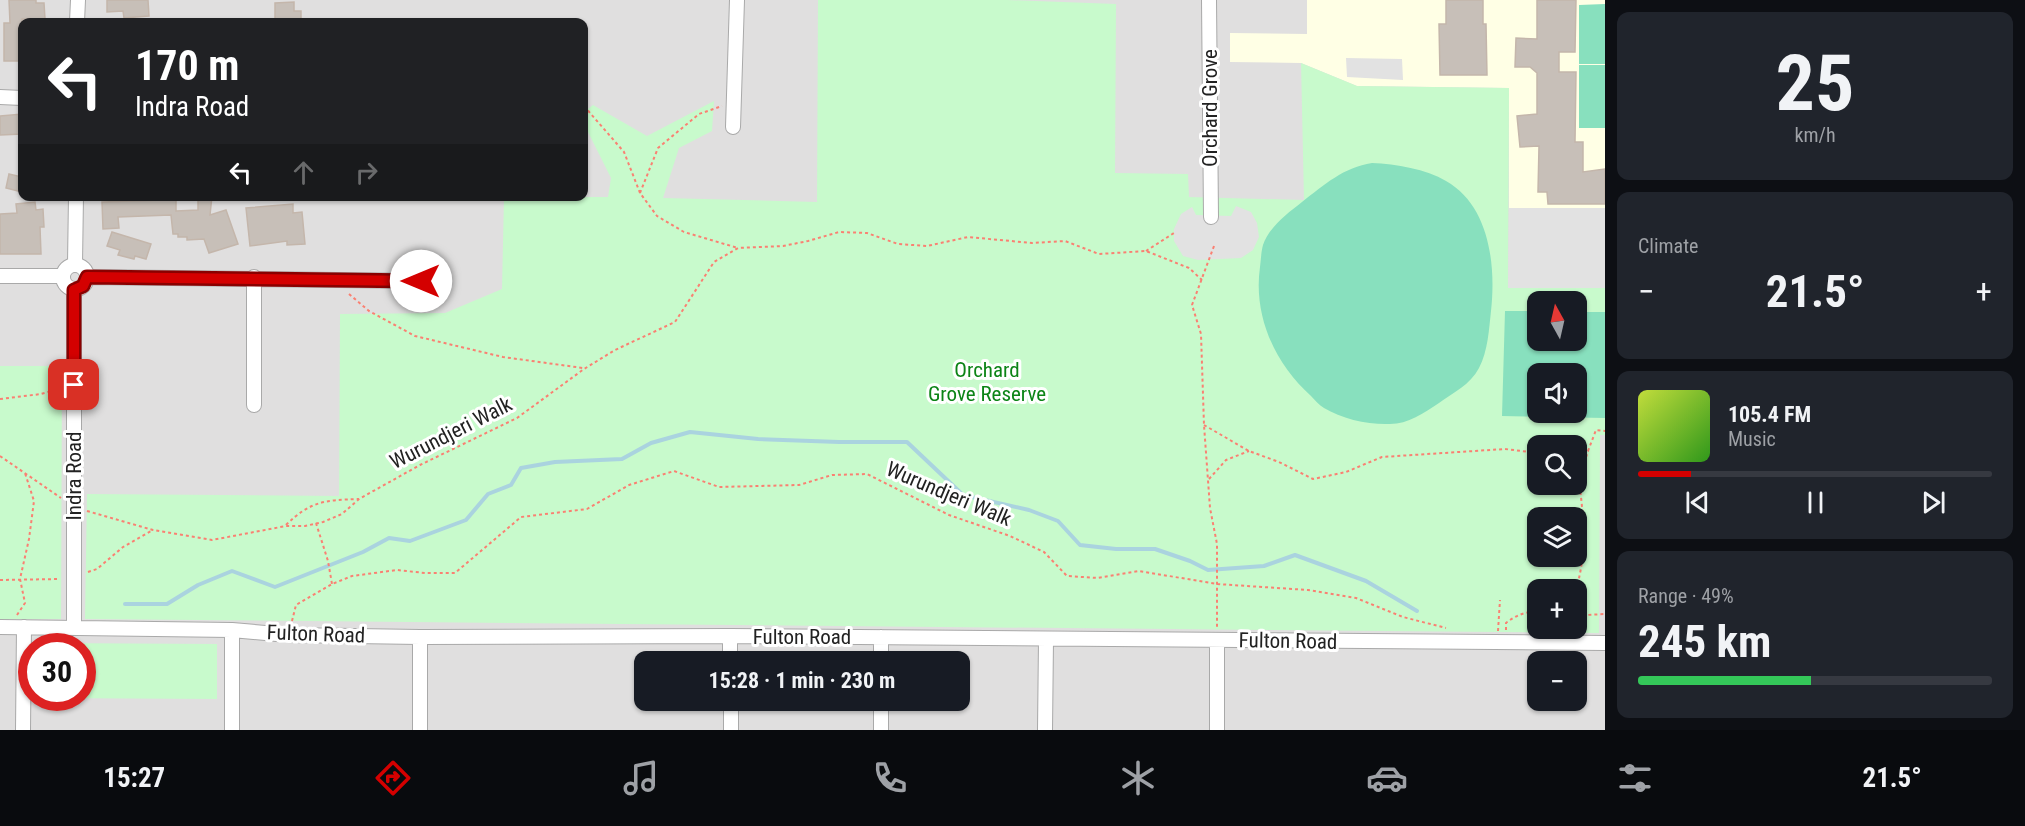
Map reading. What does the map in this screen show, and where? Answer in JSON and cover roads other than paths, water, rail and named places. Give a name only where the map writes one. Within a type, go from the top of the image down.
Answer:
[{"type":"street","points":[[77,18],[78,0]]},
{"type":"street","points":[[733,127],[737,0]]},
{"type":"street","name":"Orchard Grove","points":[[1209,0],[1210,217]]},
{"type":"street","points":[[0,97],[18,98]]},
{"type":"street","points":[[75,264],[76,201]]},
{"type":"street","points":[[75,264],[84,269],[87,277],[83,286],[74,290],[65,284],[62,276],[66,268],[75,264]]},
{"type":"street","points":[[0,276],[62,276]]},
{"type":"street","points":[[87,277],[254,277],[421,281]]},
{"type":"street","points":[[254,277],[254,405]]},
{"type":"street","name":"Indra Road","points":[[74,290],[74,627]]},
{"type":"street","points":[[19,624],[24,730]]},
{"type":"street","name":"Fulton Road","points":[[0,627],[19,624],[232,630],[288,635],[420,637],[730,636],[1605,643]]},
{"type":"street","points":[[232,630],[232,730]]},
{"type":"street","points":[[730,636],[730,651]]},
{"type":"street","points":[[420,637],[420,730]]},
{"type":"street","points":[[881,637],[881,651]]},
{"type":"street","points":[[1045,730],[1046,640]]},
{"type":"street","points":[[1217,640],[1217,730]]},
{"type":"street","points":[[730,711],[730,730]]},
{"type":"street","points":[[881,711],[881,730]]},
{"type":"waterway","points":[[125,604],[167,604],[198,585],[232,571],[275,587],[363,552],[389,538],[410,541],[466,520],[488,494],[511,485],[521,468],[555,462],[622,459],[651,443],[690,432],[758,439],[907,442],[963,495],[1029,510],[1058,521],[1080,545],[1116,549],[1155,549],[1208,570],[1264,566],[1295,555],[1366,581],[1417,611]]},
{"type":"park label","name":"Orchard Grove Reserve","points":[[987,382]]}]
